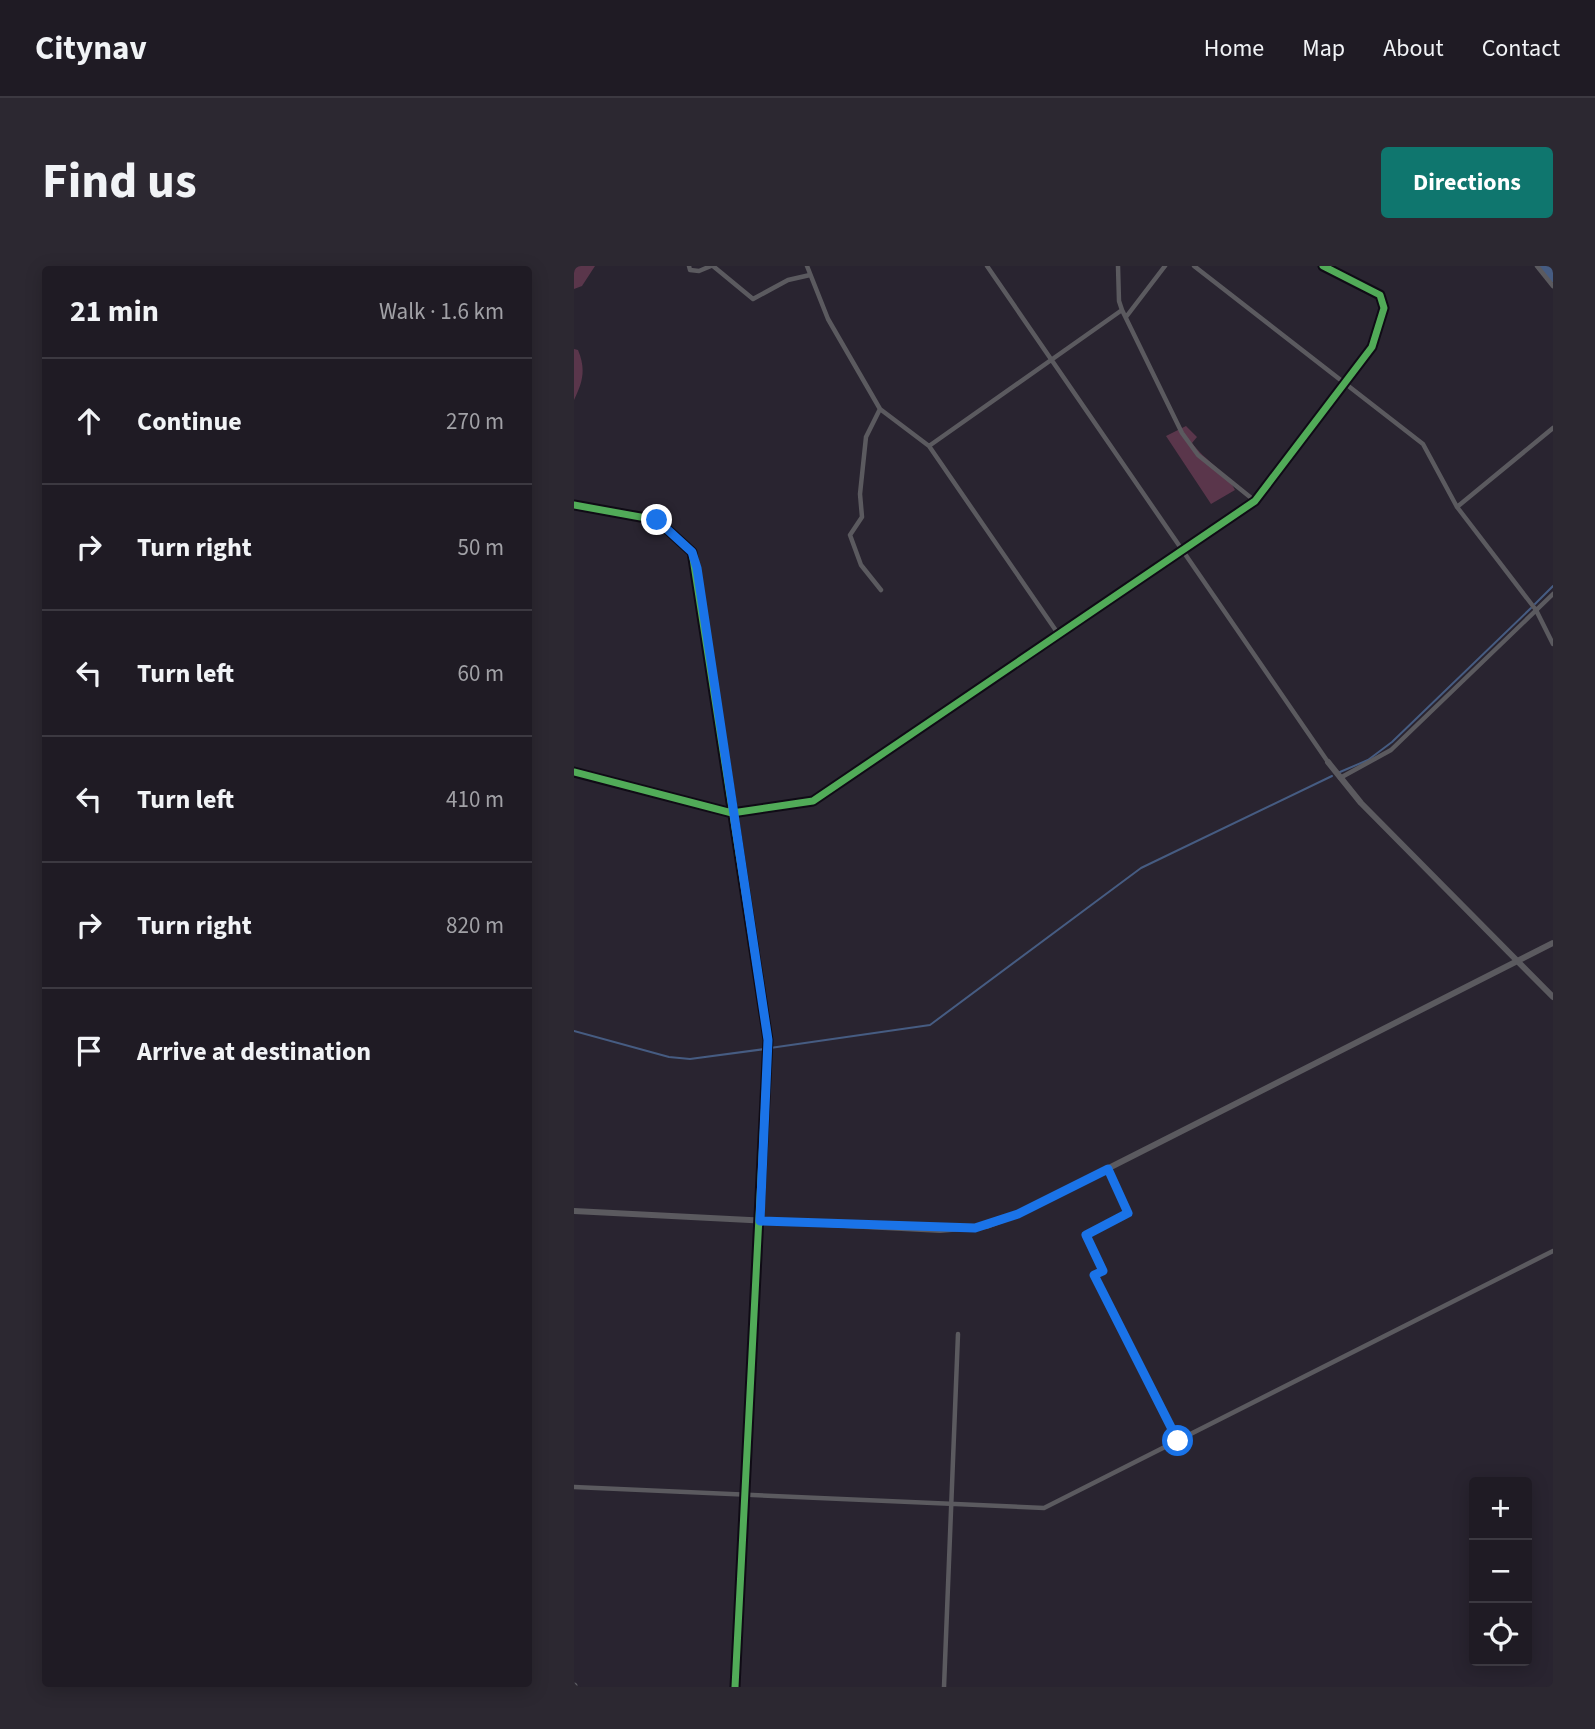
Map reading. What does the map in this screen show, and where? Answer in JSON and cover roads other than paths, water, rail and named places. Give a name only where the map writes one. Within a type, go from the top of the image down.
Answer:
[{"type":"street","points":[[689,266],[690,270],[699,271],[712,266],[753,299],[788,280],[810,275]]},
{"type":"street","points":[[807,266],[828,319],[880,409],[929,446],[1059,635]]},
{"type":"street","points":[[987,266],[1339,778],[1553,997]]},
{"type":"street","points":[[1118,266],[1119,301],[1122,310],[1182,433],[1198,456],[1255,501]]},
{"type":"street","points":[[1126,317],[1165,266]]},
{"type":"street","points":[[1194,266],[1423,444],[1457,507],[1536,610],[1553,644]]},
{"type":"street","points":[[574,772],[732,814],[813,801],[1059,635],[1255,501],[1345,383],[1376,339],[1383,302],[1373,290],[1323,266]]},
{"type":"street","points":[[1537,266],[1553,286]]},
{"type":"street","points":[[929,446],[1122,310]]},
{"type":"street","points":[[880,409],[866,437],[860,494],[862,517],[850,535],[861,565],[881,590]]},
{"type":"street","points":[[1457,507],[1553,428]]},
{"type":"street","points":[[574,505],[657,520],[692,552],[710,654],[768,1043],[735,1687]]},
{"type":"street","points":[[1339,778],[1391,750],[1553,593]]},
{"type":"street","points":[[574,1211],[760,1221],[975,1228],[1018,1214],[1553,943]]},
{"type":"street","points":[[1108,1169],[1128,1213],[1086,1235],[1103,1271],[1094,1275],[1178,1441]]},
{"type":"street","points":[[574,1487],[952,1506],[1044,1508],[1553,1251]]},
{"type":"street","points":[[944,1687],[958,1334]]},
{"type":"waterway","points":[[1544,266],[1553,277]]},
{"type":"waterway","points":[[1535,604],[1553,586]]},
{"type":"waterway","points":[[1340,772],[1368,760],[1392,742],[1531,608]]},
{"type":"waterway","points":[[770,1048],[930,1025],[1141,868],[1332,776]]},
{"type":"waterway","points":[[574,1031],[669,1057],[690,1059],[765,1049]]}]
